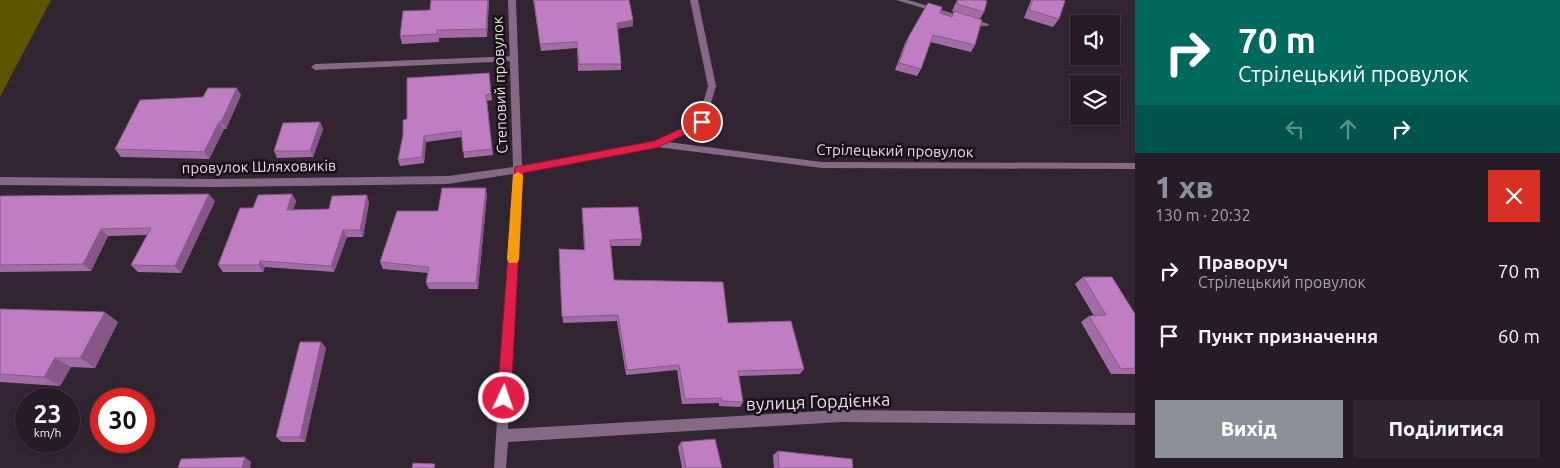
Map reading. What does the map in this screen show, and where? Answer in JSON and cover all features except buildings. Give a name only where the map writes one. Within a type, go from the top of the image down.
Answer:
[{"type":"street","name":"Степовий провулок","points":[[500,468],[518,170],[512,0]]},
{"type":"street","name":"Стрілецький провулок","points":[[518,170],[656,144],[702,122],[712,86],[694,0]]},
{"type":"street","points":[[900,0],[984,24]]},
{"type":"street","points":[[315,67],[514,59]]},
{"type":"street","name":"Стрілецький провулок","points":[[656,144],[822,165],[1135,166]]},
{"type":"street","name":"провулок Шляховиків","points":[[0,181],[212,183],[448,180],[518,170]]},
{"type":"street","name":"вулиця Гордієнка","points":[[502,436],[841,416],[1135,419]]},
{"type":"shaded area","points":[[0,0],[51,0],[0,97]]},
{"type":"slow traffic","points":[[513,259],[518,175]]},
{"type":"route","points":[[504,398],[518,170],[656,144],[702,122]]}]
